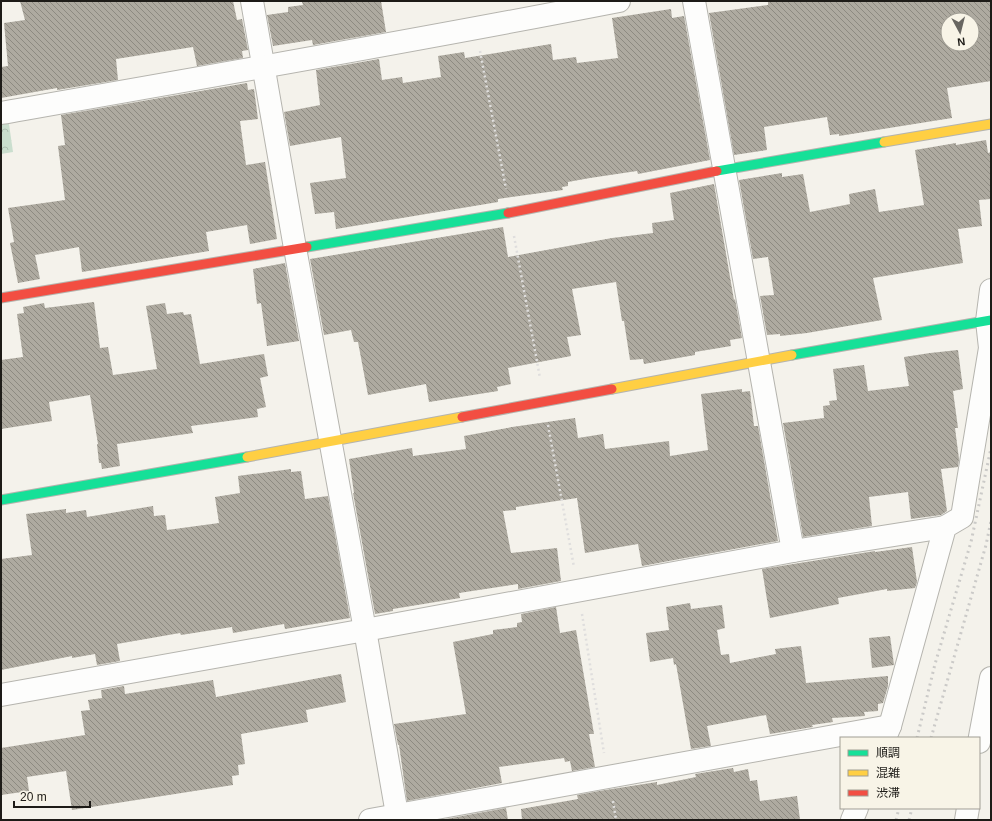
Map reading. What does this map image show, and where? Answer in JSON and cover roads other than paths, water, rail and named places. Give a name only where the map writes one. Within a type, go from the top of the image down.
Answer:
[{"type":"street","points":[[252,1],[295,248],[365,630],[397,818]]},
{"type":"street","points":[[1,113],[476,29],[619,1]]},
{"type":"street","points":[[694,1],[723,170],[793,551]]},
{"type":"street","points":[[1,298],[510,212],[723,170],[991,124]]},
{"type":"street","points":[[1,695],[793,551],[945,527],[962,517],[990,348],[989,320],[991,290]]},
{"type":"street","points":[[1,500],[330,442],[759,361],[989,320]]},
{"type":"street","points":[[859,737],[887,732],[945,527]]},
{"type":"street","points":[[980,738],[988,707],[991,678]]},
{"type":"street","points":[[370,820],[397,818],[840,740]]},
{"type":"street","points":[[852,820],[857,809]]},
{"type":"street","points":[[966,820],[968,809]]},
{"type":"railway","points":[[917,737],[935,664],[971,542],[991,448]]},
{"type":"railway","points":[[931,737],[986,545],[991,521]]},
{"type":"railway","points":[[896,820],[899,809]]},
{"type":"railway","points":[[909,820],[912,809]]}]
